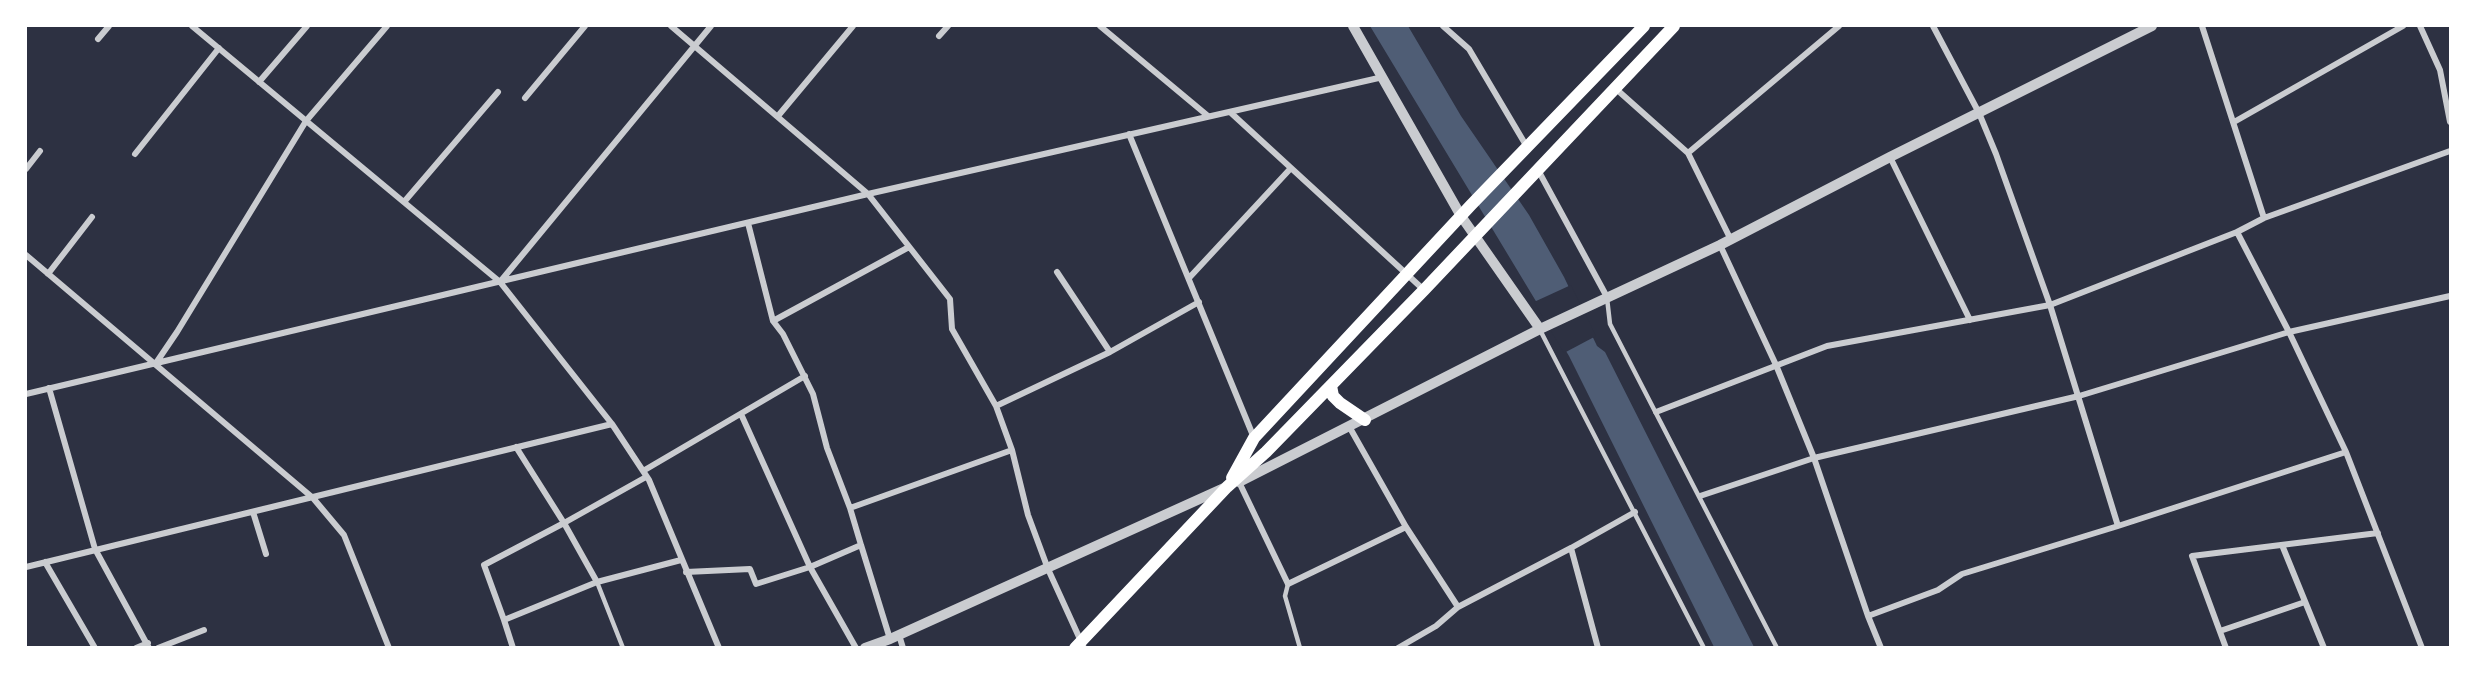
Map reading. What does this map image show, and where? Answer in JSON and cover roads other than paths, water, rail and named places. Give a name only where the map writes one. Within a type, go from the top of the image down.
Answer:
[{"type":"main road","points":[[1233,485],[1254,438],[1471,205],[1644,26]]},
{"type":"main road","points":[[1080,645],[1424,290],[1674,26]]},
{"type":"main road","points":[[1331,386],[1333,396],[1365,420]]},
{"type":"street","points":[[98,39],[109,26]]},
{"type":"street","points":[[192,26],[500,282],[612,424],[645,474],[719,648]]},
{"type":"street","points":[[259,82],[307,26]]},
{"type":"street","points":[[156,363],[306,121],[387,26]]},
{"type":"street","points":[[525,98],[585,26]]},
{"type":"street","points":[[671,26],[868,194],[950,299],[952,329],[996,406],[1012,450],[1028,515],[1080,645]]},
{"type":"street","points":[[500,282],[711,26]]},
{"type":"street","points":[[778,116],[853,26]]},
{"type":"street","points":[[939,36],[948,26]]},
{"type":"street","points":[[1100,26],[1208,116]]},
{"type":"street","points":[[1353,26],[1461,216],[1476,234],[1540,329]]},
{"type":"street","points":[[1443,26],[1469,49],[1523,152]]},
{"type":"street","points":[[1688,153],[1839,26]]},
{"type":"street","points":[[1933,26],[1978,113],[1996,154],[2050,305],[2118,526]]},
{"type":"street","points":[[865,648],[1048,569],[1233,485],[1350,428],[1540,329],[1726,243],[1890,157],[2152,26]]},
{"type":"street","points":[[2202,26],[2264,218]]},
{"type":"street","points":[[2234,122],[2403,26]]},
{"type":"street","points":[[2420,26],[2440,70],[2451,122]]},
{"type":"street","points":[[135,154],[219,48]]},
{"type":"street","points":[[26,394],[868,194],[1383,77]]},
{"type":"street","points":[[1615,88],[1688,153],[1814,458],[1881,648]]},
{"type":"street","points":[[404,202],[498,92]]},
{"type":"street","points":[[1230,112],[1424,290]]},
{"type":"street","points":[[1129,134],[1254,438]]},
{"type":"street","points":[[26,169],[40,151]]},
{"type":"street","points":[[1656,412],[1827,346],[2050,305],[2237,232],[2264,218],[2451,151]]},
{"type":"street","points":[[1890,157],[1970,320]]},
{"type":"street","points":[[1189,278],[1291,168]]},
{"type":"street","points":[[1533,174],[1607,297]]},
{"type":"street","points":[[48,274],[92,217]]},
{"type":"street","points":[[748,223],[773,321],[783,334],[813,394],[827,448],[850,508],[861,545],[894,637],[903,648]]},
{"type":"street","points":[[2237,232],[2289,332],[2346,452],[2422,648]]},
{"type":"street","points":[[773,321],[909,247]]},
{"type":"street","points":[[26,255],[313,498],[344,535],[389,648]]},
{"type":"street","points":[[1057,272],[1110,352]]},
{"type":"street","points":[[1700,496],[1814,458],[2079,396],[2289,332],[2451,296]]},
{"type":"street","points":[[996,406],[1110,352],[1199,303]]},
{"type":"street","points":[[513,648],[484,565],[564,523],[805,376]]},
{"type":"street","points":[[49,388],[95,549],[148,645],[136,648]]},
{"type":"street","points":[[741,414],[810,567],[856,648]]},
{"type":"street","points":[[26,567],[612,424]]},
{"type":"street","points":[[1350,428],[1406,526],[1458,607]]},
{"type":"street","points":[[516,447],[564,523],[597,582]]},
{"type":"street","points":[[850,508],[1012,450]]},
{"type":"street","points":[[1868,616],[1938,590],[1962,574],[2346,452]]},
{"type":"street","points":[[1233,485],[1288,584],[1406,526]]},
{"type":"street","points":[[253,512],[266,554]]},
{"type":"street","points":[[1398,648],[1436,626],[1458,607],[1635,512]]},
{"type":"street","points":[[2226,648],[2192,556],[2378,533]]},
{"type":"street","points":[[686,572],[750,569],[756,584],[810,567],[861,545]]},
{"type":"street","points":[[2283,545],[2324,648]]},
{"type":"street","points":[[1571,548],[1598,648]]},
{"type":"street","points":[[504,620],[597,582],[681,560]]},
{"type":"street","points":[[45,562],[95,648]]},
{"type":"street","points":[[2220,631],[2305,602]]},
{"type":"street","points":[[158,648],[204,630]]},
{"type":"lane","points":[[1607,297],[1610,324],[1776,648]]},
{"type":"lane","points":[[1540,329],[1704,648]]},
{"type":"lane","points":[[597,582],[623,648]]},
{"type":"lane","points":[[1288,584],[1285,596],[1300,648]]},
{"type":"water","points":[[1370,26],[1408,26],[1461,116],[1529,215],[1564,277],[1597,346],[1605,352],[1754,647],[1714,647],[1569,356]]}]
